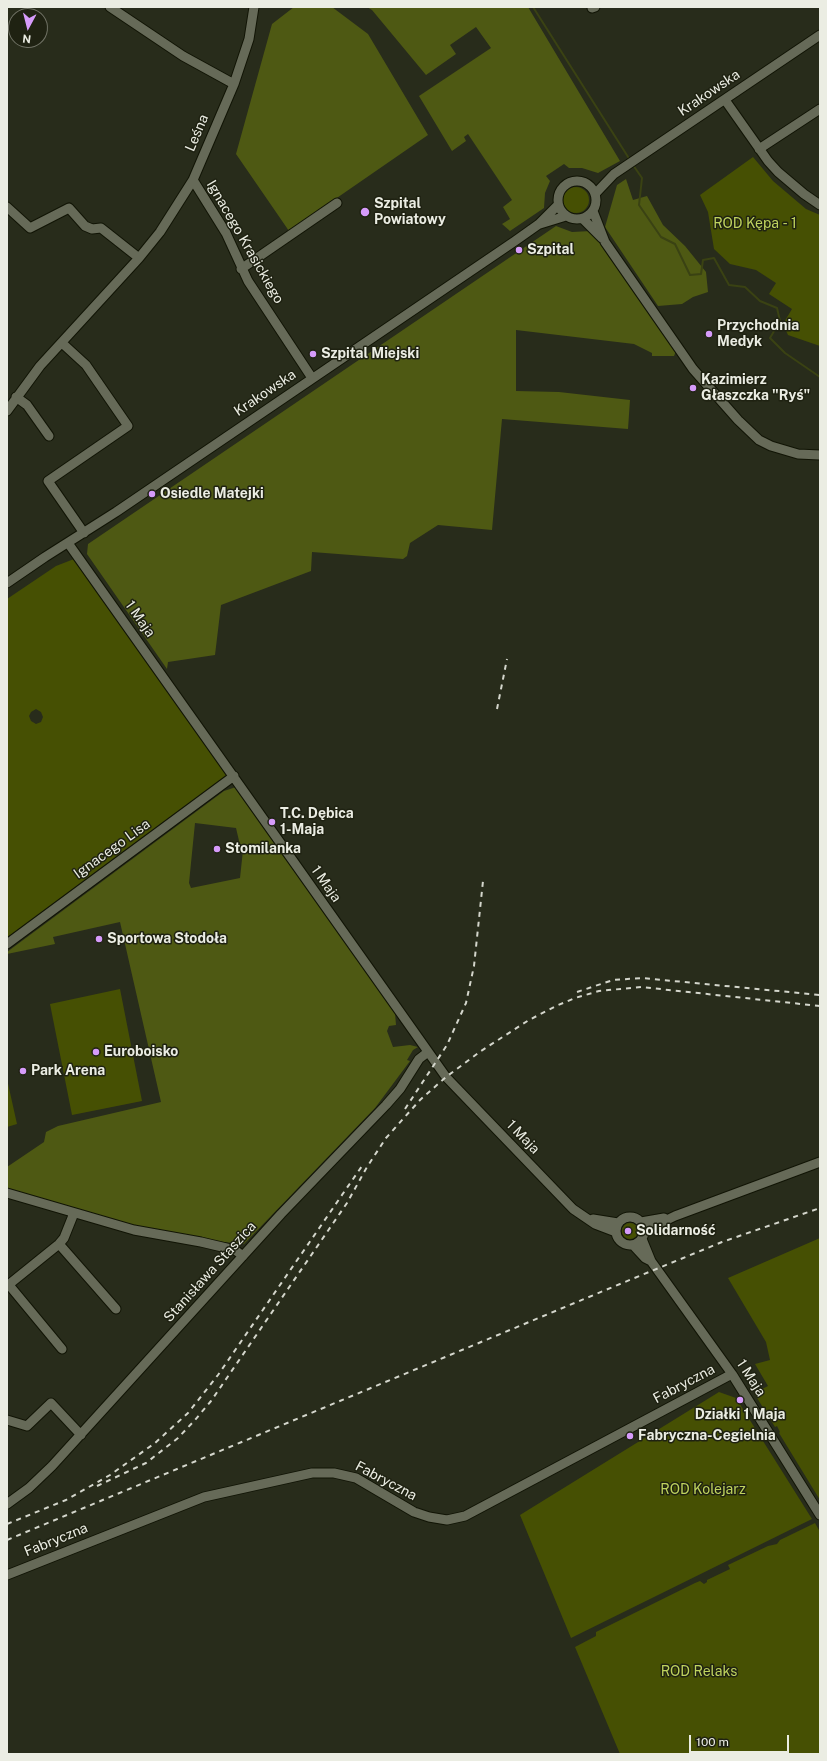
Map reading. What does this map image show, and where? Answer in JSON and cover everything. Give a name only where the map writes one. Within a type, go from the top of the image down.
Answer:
[{"type":"street","points":[[110,7],[183,56],[234,84]]},
{"type":"street","name":"Leśna","points":[[7,411],[40,366],[139,258],[160,232],[193,180],[234,84],[248,39],[254,7]]},
{"type":"street","name":"Krakowska","points":[[588,184],[614,174],[820,35]]},
{"type":"street","points":[[725,100],[759,149],[778,172],[804,194],[820,205]]},
{"type":"street","points":[[759,149],[820,109]]},
{"type":"street","name":"Krakowska","points":[[595,194],[614,174]]},
{"type":"street","name":"Ignacego Krasickiego","points":[[193,180],[226,233],[241,269],[312,378]]},
{"type":"street","points":[[576,181],[588,184],[595,194],[596,203],[593,211],[583,219],[576,220],[566,216],[558,204],[558,195],[565,185],[576,181]]},
{"type":"street","points":[[241,269],[337,203]]},
{"type":"street","name":"Krakowska","points":[[7,583],[84,533],[539,224],[558,204]]},
{"type":"street","points":[[7,207],[30,228],[69,208],[85,226],[97,229],[101,228],[139,258]]},
{"type":"street","points":[[593,211],[606,242]]},
{"type":"street","name":"Krakowska","points":[[539,224],[566,216]]},
{"type":"street","points":[[583,219],[606,242],[693,370],[743,426],[759,440],[780,450],[798,454],[820,455]]},
{"type":"street","points":[[62,343],[86,365],[128,426],[48,481],[84,533]]},
{"type":"street","points":[[16,397],[27,405],[49,436]]},
{"type":"street","name":"1 Maja","points":[[68,543],[446,1077],[573,1209],[588,1218],[617,1228]]},
{"type":"street","name":"Ignacego Lisa","points":[[7,944],[234,776]]},
{"type":"street","name":"Stanisława Staszica","points":[[7,1504],[37,1481],[81,1435],[243,1256],[386,1105],[400,1088],[419,1059],[428,1052]]},
{"type":"street","points":[[675,1216],[641,1222],[629,1217],[617,1228],[620,1242],[626,1245],[633,1245],[643,1235],[675,1216],[820,1162]]},
{"type":"street","points":[[7,1193],[134,1230],[235,1250],[243,1256]]},
{"type":"street","points":[[62,1349],[8,1286],[59,1244],[64,1238],[74,1213]]},
{"type":"street","points":[[641,1222],[643,1235]]},
{"type":"street","name":"1 Maja","points":[[643,1235],[651,1261],[732,1374],[820,1515]]},
{"type":"street","points":[[59,1244],[116,1309]]},
{"type":"street","name":"1 Maja","points":[[633,1245],[651,1261]]},
{"type":"street","name":"Fabryczna","points":[[7,1575],[204,1497],[312,1473],[334,1473],[356,1478],[414,1512],[429,1517],[447,1520],[464,1516],[732,1374]]},
{"type":"street","points":[[7,1420],[27,1426],[51,1403],[81,1435]]},
{"type":"green space","points":[[294,7],[332,7],[368,34],[428,135],[289,231],[236,154],[272,24]]},
{"type":"green space","points":[[367,7],[528,7],[620,161],[598,173],[582,168],[569,168],[564,164],[546,176],[550,181],[545,193],[544,208],[510,231],[502,224],[510,219],[503,207],[512,200],[468,134],[464,137],[466,141],[452,151],[419,96],[491,48],[476,27],[450,45],[456,54],[426,75],[372,10]]},
{"type":"green space","name":"ROD Kępa - 1","points":[[753,157],[773,181],[806,209],[820,215],[820,346],[788,335],[783,324],[792,309],[769,294],[776,283],[756,270],[730,264],[714,249],[708,212],[700,195]]},
{"type":"green space","points":[[626,179],[633,200],[647,196],[663,225],[685,246],[706,272],[708,292],[693,297],[682,304],[658,306],[605,227],[617,185]]},
{"type":"green space","points":[[576,187],[585,191],[589,200],[585,209],[576,213],[567,209],[563,200],[567,191]]},
{"type":"green space","points":[[556,226],[572,232],[591,231],[676,351],[674,356],[652,356],[652,353],[634,344],[516,330],[516,391],[559,392],[630,400],[628,429],[502,419],[492,530],[438,525],[410,543],[407,556],[403,559],[312,552],[311,571],[221,605],[215,655],[168,662],[167,669],[87,554],[88,544]]},
{"type":"green space","points":[[74,559],[227,773],[227,777],[7,941],[7,599],[56,566]],"holes":[[[36,709],[41,712],[43,717],[41,722],[36,724],[31,721],[29,716],[31,712]]]},
{"type":"green space","points":[[236,787],[395,1013],[396,1025],[389,1026],[387,1031],[393,1047],[410,1045],[418,1047],[413,1050],[407,1060],[410,1061],[375,1108],[244,1244],[213,1241],[135,1226],[7,1189],[7,1167],[44,1142],[46,1132],[58,1126],[161,1102],[120,922],[53,937],[55,944],[7,954],[7,952],[224,791]],"holes":[[[195,823],[236,828],[240,845],[243,850],[240,878],[191,888],[189,883]]]},
{"type":"green space","name":"Euroboisko","points":[[120,989],[142,1101],[72,1115],[50,1004]]},
{"type":"green space","points":[[7,1079],[17,1124],[7,1127]]},
{"type":"green space","points":[[630,1223],[636,1225],[638,1231],[636,1237],[630,1239],[624,1237],[622,1231],[624,1225]]},
{"type":"green space","points":[[820,1238],[820,1500],[779,1433],[780,1432],[777,1426],[775,1427],[754,1393],[768,1386],[755,1364],[770,1360],[766,1342],[728,1278]]},
{"type":"green space","name":"ROD Kolejarz","points":[[719,1392],[736,1398],[812,1519],[571,1638],[520,1515]]},
{"type":"green space","name":"ROD Relaks","points":[[815,1523],[820,1532],[820,1754],[620,1754],[575,1647],[596,1636],[596,1632],[695,1583],[700,1581],[704,1584],[707,1580],[730,1569],[728,1565],[768,1546],[777,1544],[780,1540]]},
{"type":"waterway","points":[[533,7],[630,160]]},
{"type":"waterway","points":[[633,165],[642,178],[639,205],[661,237],[675,244],[690,275],[701,274],[703,260],[714,258],[729,285],[745,287],[760,301],[777,308],[780,321],[770,338],[785,353],[820,377]]},
{"type":"railway","points":[[497,709],[507,659]]},
{"type":"railway","points":[[405,1109],[447,1045],[466,1003],[474,966],[483,881]]},
{"type":"railway","points":[[577,992],[613,980],[642,978],[820,995]]},
{"type":"railway","points":[[97,1486],[146,1463],[178,1438],[195,1420],[211,1401],[347,1203],[367,1167],[386,1138],[420,1100],[446,1077],[481,1051],[529,1020],[556,1006],[575,998],[599,991],[641,987],[820,1006]]},
{"type":"railway","points":[[7,1524],[66,1500],[110,1475],[155,1443],[188,1413],[218,1375],[362,1166]]},
{"type":"railway","points":[[7,1540],[722,1242],[820,1208]]},
{"type":"place","name":"Szpital Powiatowy","points":[[365,212]]},
{"type":"place","name":"Szpital","points":[[519,250]]},
{"type":"place","name":"Przychodnia Medyk","points":[[709,334]]},
{"type":"place","name":"Szpital Miejski","points":[[313,354]]},
{"type":"place","name":"Kazimierz Głaszczka \"Ryś\"","points":[[693,388]]},
{"type":"place","name":"Osiedle Matejki","points":[[152,494]]},
{"type":"place","name":"T.C. Dębica 1-Maja","points":[[272,822]]},
{"type":"place","name":"Stomilanka","points":[[217,849]]},
{"type":"place","name":"Sportowa Stodoła","points":[[99,939]]},
{"type":"place","name":"Euroboisko","points":[[96,1052]]},
{"type":"place","name":"Park Arena","points":[[23,1071]]},
{"type":"place","name":"Solidarność","points":[[628,1231]]},
{"type":"place","name":"Działki 1 Maja","points":[[740,1400]]},
{"type":"place","name":"Fabryczna-Cegielnia","points":[[630,1436]]}]
